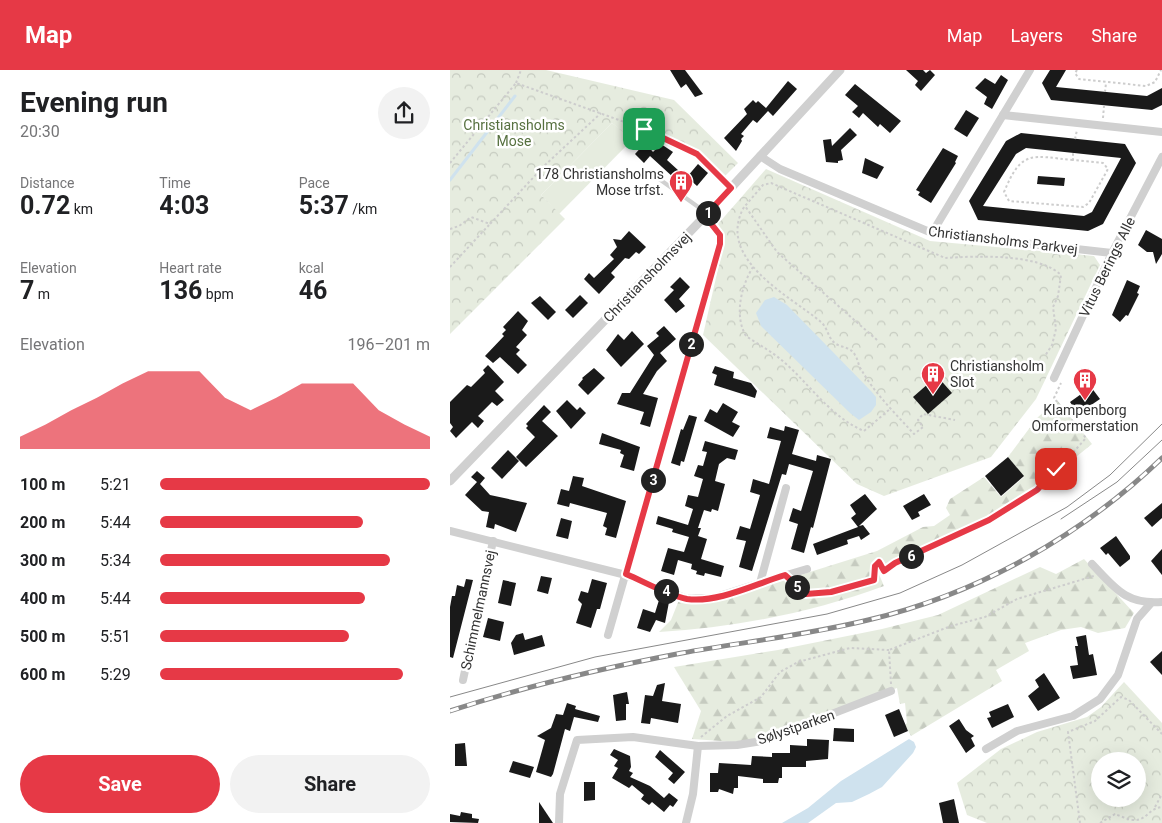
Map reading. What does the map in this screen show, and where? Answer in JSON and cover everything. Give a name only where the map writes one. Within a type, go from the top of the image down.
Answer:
[{"type":"street","name":"Christiansholmsvej","points":[[450,481],[707,215],[840,70]]},
{"type":"street","points":[[932,234],[1030,70]]},
{"type":"street","points":[[1003,115],[1162,132]]},
{"type":"street","name":"Christiansholms Parkvej","points":[[760,156],[780,169],[932,234],[1112,253]]},
{"type":"street","name":"Vitus Berings Alle","points":[[1056,374],[1112,253],[1162,156]]},
{"type":"street","points":[[608,635],[720,244],[720,235],[707,215]]},
{"type":"street","points":[[760,583],[786,488]]},
{"type":"street","name":"Schimmelmannsvej","points":[[450,531],[626,574],[685,598],[697,600],[713,598],[808,569]]},
{"type":"street","name":"Schimmelmannsvej","points":[[463,680],[493,541]]},
{"type":"street","points":[[1092,564],[1120,593],[1133,601],[1162,602]]},
{"type":"street","points":[[986,750],[1017,731],[1073,716],[1100,699],[1118,674],[1136,619],[1151,603]]},
{"type":"street","name":"Sølystparken","points":[[559,823],[560,794],[577,740],[633,737],[698,746],[737,745],[762,741],[892,691]]},
{"type":"street","points":[[686,823],[693,794],[698,746]]},
{"type":"lane","points":[[655,176],[707,215]]},
{"type":"path","points":[[450,164],[516,83],[521,70]]},
{"type":"path","points":[[1077,70],[1075,73],[1079,79],[1146,86],[1154,82],[1161,70]]},
{"type":"path","points":[[516,83],[644,129],[697,154],[731,188]]},
{"type":"path","points":[[1105,92],[1106,83]]},
{"type":"path","points":[[1102,125],[1104,106]]},
{"type":"path","points":[[450,267],[544,166],[600,114]]},
{"type":"path","points":[[1073,160],[1074,153]]},
{"type":"path","points":[[1032,156],[1073,160],[1103,163],[1108,169],[1089,203],[1083,207],[1009,201],[1004,192],[1022,160],[1032,156]]},
{"type":"path","points":[[955,420],[924,414],[918,420],[923,427],[914,434],[860,369],[855,355],[848,348],[836,344],[821,322],[772,287],[753,267],[742,251],[738,236],[740,215],[744,206],[763,185],[771,183],[945,258],[966,256],[1024,260],[1054,268],[1061,275],[1058,296],[1053,307],[1056,330],[1052,345],[1045,356]]},
{"type":"path","points":[[744,206],[777,252],[877,340]]},
{"type":"path","points":[[450,229],[459,226],[471,216],[490,224]]},
{"type":"path","points":[[753,267],[744,280],[740,311],[742,330],[746,336],[784,363],[822,401],[853,426],[864,431],[891,408]]},
{"type":"path","points":[[785,575],[806,594],[831,592],[874,580],[875,566],[879,562],[884,571],[895,563],[989,520],[1037,490],[1086,438],[1054,398],[1064,379],[1056,374]]},
{"type":"path","points":[[698,746],[703,734],[727,716],[761,698],[780,672],[798,662],[850,648],[889,650],[951,626],[985,617],[1017,599],[1072,584],[1101,573]]},
{"type":"path","points":[[889,650],[892,691]]},
{"type":"path","points":[[1080,823],[1068,732],[1095,721],[1121,697],[1129,700],[1162,734]]},
{"type":"path","points":[[1100,823],[1114,814],[1137,821],[1144,818],[1155,807],[1162,794]]},
{"type":"path","points":[[1155,807],[1162,807]]},
{"type":"green space","name":"Christiansholms Mose","points":[[450,70],[546,70],[674,100],[738,163],[720,181],[693,156],[648,138],[640,146],[612,123],[541,195],[565,219],[450,334]]},
{"type":"green space","points":[[612,123],[633,139],[559,214],[541,195]]},
{"type":"green space","points":[[766,169],[930,241],[1094,256],[1100,265],[1036,399],[991,457],[884,496],[857,484],[703,335],[725,238],[718,224]]},
{"type":"green space","points":[[1057,400],[1092,444],[1055,474],[1057,480],[1027,501],[885,572],[878,572],[884,586],[830,604],[745,623],[659,632],[671,620],[679,600],[699,604],[717,601],[877,551],[923,527],[934,526],[950,515],[946,508],[950,499],[984,477],[1001,497],[1024,477],[1008,457],[1037,418]]},
{"type":"green space","points":[[1084,559],[1134,613],[1125,628],[1098,633],[1081,627],[1061,630],[1025,643],[1029,651],[996,670],[1002,681],[911,736],[905,725],[907,723],[905,703],[900,704],[897,688],[761,738],[736,742],[692,739],[701,711],[674,667],[778,650],[882,629],[938,615],[1040,567],[1056,574]]},
{"type":"green space","points":[[1124,682],[1162,723],[1162,823],[987,823],[967,815],[957,783],[1001,749],[1037,732],[1087,717],[1101,707]]},
{"type":"water","points":[[774,297],[787,305],[871,391],[876,397],[876,405],[871,412],[859,420],[850,413],[761,326],[756,313],[765,300]]},
{"type":"water","points":[[909,739],[914,742],[916,747],[913,753],[882,787],[852,802],[836,803],[808,823],[782,823],[808,808],[841,781]]},
{"type":"building","points":[[670,70],[685,70],[703,94],[695,97],[686,84],[681,88]]},
{"type":"building","points":[[906,70],[923,70],[926,73],[930,70],[935,75],[921,91],[915,85],[918,81]]},
{"type":"building","points":[[1050,70],[1066,70],[1056,87],[1147,96],[1162,88],[1162,105],[1152,110],[1051,100],[1042,83]]},
{"type":"building","points":[[1001,75],[1008,80],[992,109],[984,104],[987,97],[975,88],[985,78],[995,84]]},
{"type":"building","points":[[788,81],[797,89],[773,116],[768,111],[757,123],[753,120],[741,134],[744,136],[736,151],[724,138],[747,114],[744,109],[753,100],[756,103],[758,101],[766,108]]},
{"type":"building","points":[[855,84],[901,121],[890,133],[880,124],[878,127],[863,113],[859,118],[852,112],[858,106],[845,95]]},
{"type":"building","points":[[966,110],[979,118],[967,137],[954,129]]},
{"type":"building","points":[[850,128],[857,135],[841,150],[843,160],[838,161],[838,163],[826,162],[823,140],[831,139],[832,146]]},
{"type":"building","points":[[1021,133],[1125,144],[1136,163],[1103,224],[1088,231],[978,220],[969,201],[1006,141]],"holes":[[[1026,148],[1121,158],[1092,212],[1084,216],[983,206],[1016,154]]]},
{"type":"building","points":[[645,143],[653,152],[661,144],[673,152],[667,160],[679,171],[674,178],[650,156],[644,163],[635,154]]},
{"type":"building","points":[[943,148],[958,156],[956,163],[931,203],[918,195],[920,192],[916,190]]},
{"type":"building","points":[[865,158],[884,167],[877,179],[862,173]]},
{"type":"building","points":[[698,164],[708,173],[697,186],[687,177]]},
{"type":"building","points":[[1038,176],[1065,178],[1064,186],[1037,184]]},
{"type":"building","points":[[1146,230],[1162,239],[1162,254],[1156,264],[1153,252],[1147,252],[1138,245]]},
{"type":"building","points":[[629,231],[646,247],[639,254],[636,252],[629,259],[625,258],[611,273],[615,277],[599,294],[584,279],[589,273],[594,278],[614,259],[610,255],[617,247],[613,239],[621,240]]},
{"type":"building","points":[[680,277],[690,287],[679,299],[685,306],[676,313],[664,300],[674,290],[670,287]]},
{"type":"building","points":[[1127,280],[1140,286],[1137,293],[1139,294],[1128,316],[1126,315],[1120,322],[1112,315]]},
{"type":"building","points":[[580,295],[588,303],[573,318],[565,310]]},
{"type":"building","points":[[540,296],[556,312],[548,320],[531,303]]},
{"type":"building","points":[[518,311],[528,321],[522,330],[527,335],[516,347],[520,350],[516,354],[527,365],[518,374],[500,357],[493,363],[485,356],[504,336],[502,334],[506,330],[503,327]]},
{"type":"building","points":[[664,326],[676,339],[660,353],[667,361],[657,371],[643,394],[658,398],[650,427],[640,424],[644,412],[617,404],[622,393],[630,393],[654,355],[647,346],[659,336],[656,333]]},
{"type":"building","points":[[632,331],[644,344],[621,367],[606,350],[618,334],[624,340]]},
{"type":"building","points":[[488,365],[504,382],[495,391],[504,400],[497,406],[492,402],[478,416],[484,421],[478,428],[472,422],[456,438],[450,431],[453,427],[450,423],[450,402],[467,385],[471,387],[485,373],[483,370]]},
{"type":"building","points":[[715,366],[734,372],[733,378],[751,383],[757,391],[755,398],[714,385],[717,375],[712,373]]},
{"type":"building","points":[[594,368],[605,378],[588,395],[578,385],[582,378]]},
{"type":"building","name":"Christiansholm Slot","points":[[937,376],[952,393],[928,414],[913,397]]},
{"type":"building","name":"Klampenborg Omformerstation","points":[[1091,387],[1100,399],[1078,414],[1070,402]]},
{"type":"building","points":[[567,400],[577,410],[580,407],[586,413],[571,429],[556,411]]},
{"type":"building","points":[[723,403],[738,412],[732,422],[740,426],[733,437],[704,421],[710,409],[717,413]]},
{"type":"building","points":[[544,405],[551,412],[542,421],[558,436],[526,467],[516,457],[535,437],[526,428],[528,426],[526,424]]},
{"type":"building","points":[[689,415],[697,417],[684,462],[681,461],[680,466],[671,463],[681,429],[683,430]]},
{"type":"building","points":[[785,426],[799,430],[792,454],[816,461],[817,455],[831,459],[813,528],[811,527],[804,553],[791,549],[798,524],[789,521],[793,508],[801,511],[813,471],[789,464],[786,475],[782,474],[752,571],[739,567],[746,541],[736,539],[740,526],[750,529],[760,495],[750,492],[753,479],[769,484],[781,441],[767,438],[770,427],[784,431]]},
{"type":"building","points":[[602,433],[640,447],[634,471],[620,467],[624,455],[620,453],[621,450],[599,444]]},
{"type":"building","points":[[705,441],[738,450],[735,460],[727,458],[719,464],[715,481],[725,484],[718,511],[712,509],[711,512],[704,510],[698,528],[701,528],[698,536],[707,539],[701,559],[724,566],[721,577],[705,573],[704,576],[696,574],[697,571],[691,569],[692,564],[678,560],[674,575],[661,571],[668,548],[684,552],[689,537],[672,532],[673,529],[656,524],[658,516],[688,525],[693,509],[685,506],[688,495],[698,497],[703,479],[694,476],[698,465],[703,466],[707,452],[702,451]]},
{"type":"building","points":[[508,450],[519,461],[502,479],[491,468]]},
{"type":"building","points":[[1008,457],[1024,476],[1001,496],[985,476]]},
{"type":"building","points":[[477,471],[485,478],[480,484],[490,495],[527,503],[516,532],[495,524],[494,529],[486,527],[489,512],[482,511],[465,495],[477,482],[471,477]]},
{"type":"building","points":[[573,476],[584,478],[582,486],[626,501],[616,538],[605,535],[607,528],[603,526],[607,513],[570,503],[569,507],[557,504],[561,489],[569,491]]},
{"type":"building","points":[[865,494],[877,509],[859,526],[863,525],[870,534],[861,540],[859,536],[847,540],[848,544],[817,555],[813,544],[858,527],[851,518],[856,514],[850,505]]},
{"type":"building","points":[[924,494],[931,505],[918,512],[920,516],[912,520],[903,506]]},
{"type":"building","points":[[1162,503],[1162,518],[1152,527],[1144,518]]},
{"type":"building","points":[[561,518],[572,521],[568,539],[556,536]]},
{"type":"building","points":[[1116,536],[1130,556],[1130,559],[1120,567],[1108,553],[1106,555],[1100,548]]},
{"type":"building","points":[[1162,549],[1162,575],[1151,561]]},
{"type":"building","points":[[541,576],[552,578],[548,594],[537,591]]},
{"type":"building","points":[[466,579],[473,580],[453,658],[450,657],[450,607],[457,585],[464,587]]},
{"type":"building","points":[[592,579],[607,583],[600,609],[597,609],[591,628],[576,623],[582,604],[578,600],[581,591],[588,593]]},
{"type":"building","points":[[503,580],[516,583],[511,606],[498,603]]},
{"type":"building","points":[[659,600],[669,602],[665,623],[656,620],[650,632],[637,628],[643,609],[655,613]]},
{"type":"building","points":[[488,618],[504,622],[500,641],[483,637]]},
{"type":"building","points":[[523,633],[525,640],[542,635],[545,646],[514,655],[511,643],[516,635]]},
{"type":"building","points":[[1086,635],[1089,655],[1093,654],[1097,675],[1073,679],[1070,666],[1078,665],[1075,646],[1078,646],[1076,637]]},
{"type":"building","points":[[1162,651],[1162,675],[1150,662]]},
{"type":"building","points":[[1044,673],[1060,698],[1038,711],[1028,696],[1039,687],[1035,680]]},
{"type":"building","points":[[665,683],[662,701],[681,704],[678,723],[651,718],[650,724],[641,723],[645,695],[653,696],[657,685]]},
{"type":"building","points":[[627,692],[629,704],[626,704],[626,720],[616,721],[613,695]]},
{"type":"building","points":[[567,703],[576,706],[575,709],[600,716],[598,722],[574,717],[570,731],[565,729],[551,777],[536,772],[545,740],[537,736],[551,728],[556,714],[563,715]]},
{"type":"building","points":[[1008,704],[1014,717],[992,728],[987,718],[991,717],[989,712]]},
{"type":"building","points":[[899,709],[908,731],[894,737],[885,715]]},
{"type":"building","points":[[959,719],[966,730],[974,736],[971,738],[975,746],[966,753],[949,726]]},
{"type":"building","points":[[834,728],[854,729],[854,742],[833,741]]},
{"type":"building","points":[[807,739],[829,740],[828,759],[806,761],[806,767],[782,767],[782,778],[779,778],[778,783],[763,783],[763,779],[738,776],[738,788],[734,788],[733,794],[719,789],[718,792],[710,792],[710,773],[718,773],[719,763],[751,765],[752,756],[772,757],[772,753],[790,753],[790,745],[807,746]]},
{"type":"building","points":[[465,743],[467,766],[455,766],[455,744]]},
{"type":"building","points":[[614,749],[630,756],[631,767],[629,771],[633,773],[630,777],[650,786],[664,798],[669,793],[678,800],[673,807],[670,805],[664,812],[652,802],[649,805],[641,799],[644,795],[632,785],[629,788],[612,778],[618,768],[614,766],[618,760],[610,755]]},
{"type":"building","points":[[660,750],[685,772],[674,784],[668,779],[673,773],[655,757]]},
{"type":"building","points":[[513,761],[534,767],[530,778],[509,772]]},
{"type":"building","points":[[584,782],[595,782],[595,800],[584,801]]},
{"type":"building","points":[[954,799],[959,823],[943,823],[939,803]]},
{"type":"building","points":[[539,802],[553,823],[539,823]]},
{"type":"building","points":[[461,812],[472,814],[472,818],[479,819],[478,823],[450,822],[450,814],[460,816]]},
{"type":"waterway","points":[[450,180],[515,96]]},
{"type":"tram line","points":[[450,697],[595,657],[827,614],[900,593],[962,565],[1067,507],[1110,475],[1162,424]]},
{"type":"tram line","points":[[1061,519],[1117,482],[1162,440]]},
{"type":"railway","points":[[450,711],[565,678],[682,653],[822,630],[909,609],[949,595],[988,578],[1062,537],[1097,513],[1162,458]]},
{"type":"place","name":"178 Christiansholms Mose trfst.","points":[[681,203]]},
{"type":"place","name":"Christiansholm Slot","points":[[933,395]]},
{"type":"place","name":"Klampenborg Omformerstation","points":[[1085,401]]},
{"type":"route","points":[[644,129],[697,154],[731,188],[705,216],[715,226],[720,235],[720,244],[626,574],[685,598],[697,600],[713,598],[785,575],[806,594],[831,592],[874,580],[875,566],[879,562],[884,571],[895,563],[927,547],[989,520],[1028,497],[1044,485],[1056,469]]}]
